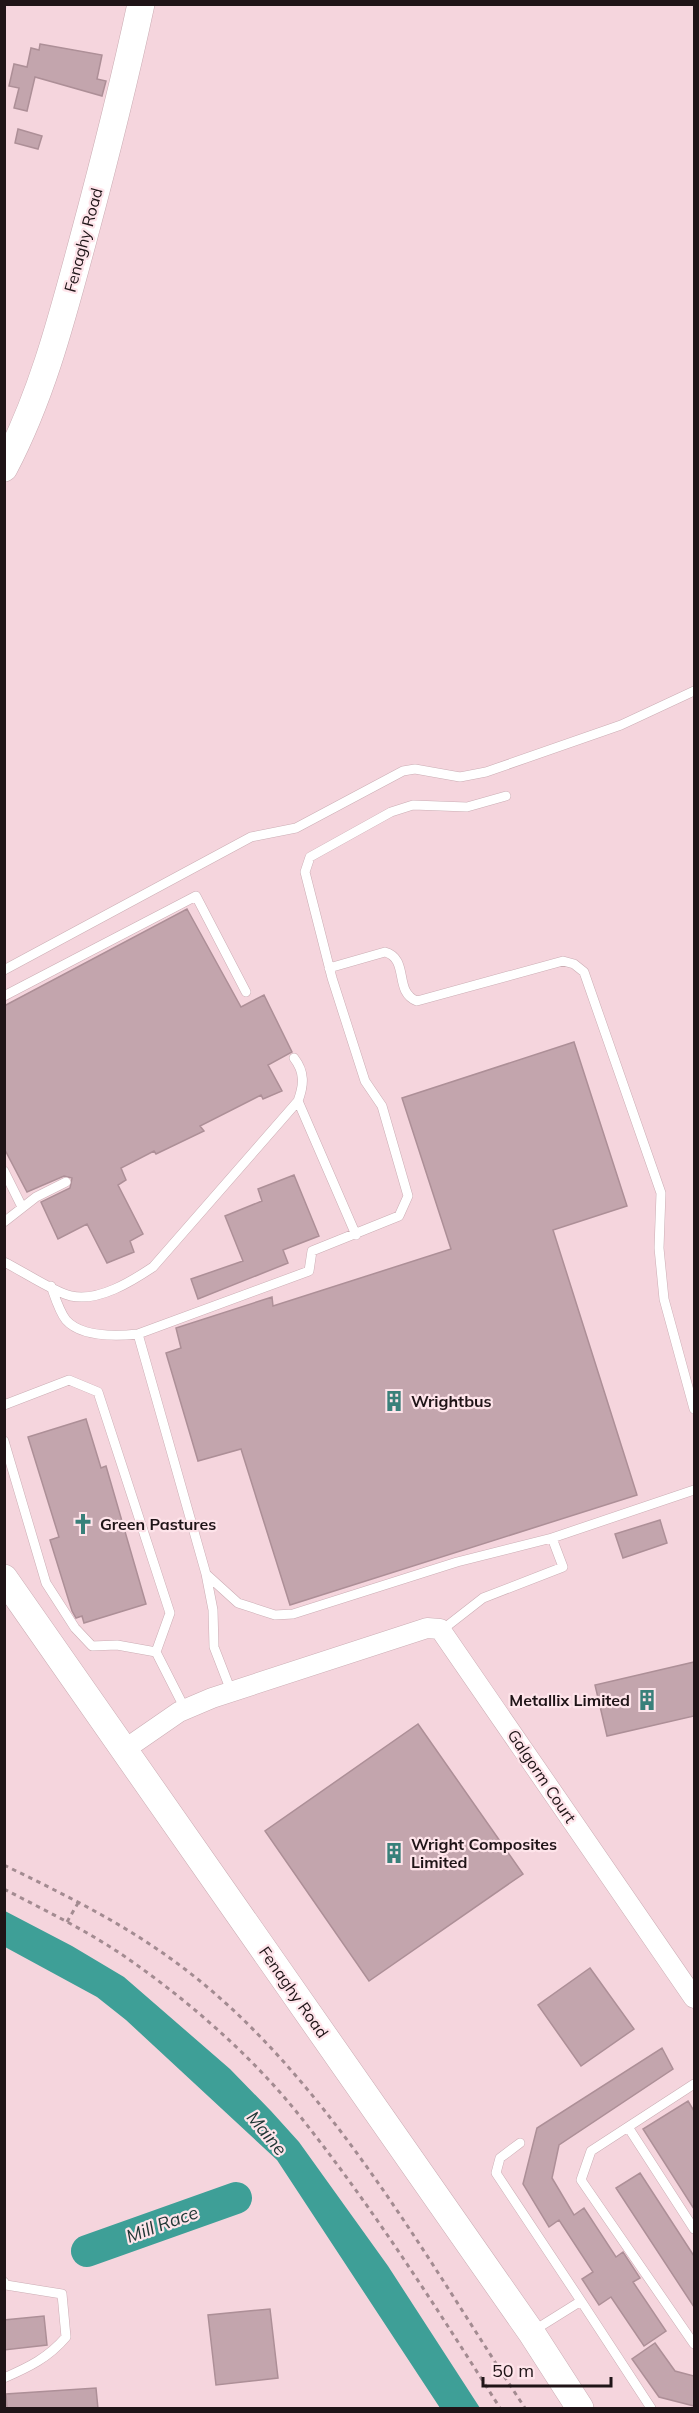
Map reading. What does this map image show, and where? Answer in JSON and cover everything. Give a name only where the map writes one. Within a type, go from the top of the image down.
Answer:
[{"type":"street","name":"Fenaghy Road","points":[[4,468],[20,438],[55,347],[100,178],[141,4]]},
{"type":"street","name":"Fenaghy Road","points":[[4,1578],[531,2332],[580,2409]]},
{"type":"street","points":[[124,1750],[185,1709],[231,1691],[427,1628],[442,1630]]},
{"type":"street","name":"Galgorm Court","points":[[442,1630],[694,1998]]},
{"type":"lane","points":[[4,970],[251,837],[296,828],[404,771],[416,769],[460,777],[486,772],[621,724],[694,691]]},
{"type":"lane","points":[[51,1286],[67,1321],[84,1329],[111,1336],[138,1334],[309,1271],[312,1251],[399,1216],[408,1196],[382,1106],[365,1081],[329,968],[306,872],[310,857],[391,812],[414,805],[467,807],[506,796]]},
{"type":"lane","points":[[4,996],[196,896],[246,992]]},
{"type":"lane","points":[[329,968],[385,952],[393,954],[399,962],[405,992],[409,998],[417,1001],[563,961],[574,964],[584,972],[661,1192],[659,1248],[664,1299],[694,1409]]},
{"type":"lane","points":[[4,1262],[71,1296],[87,1296],[131,1282],[153,1267],[298,1101],[304,1086],[300,1066],[294,1058]]},
{"type":"lane","points":[[298,1101],[356,1235]]},
{"type":"lane","points":[[4,1171],[22,1207]]},
{"type":"lane","points":[[4,1222],[22,1207],[66,1182]]},
{"type":"lane","points":[[138,1334],[206,1574],[213,1610],[214,1647],[231,1691]]},
{"type":"lane","points":[[4,1405],[69,1380],[98,1392],[170,1613],[156,1652],[185,1709]]},
{"type":"lane","points":[[4,1441],[46,1583],[75,1628],[92,1646],[117,1645],[156,1652]]},
{"type":"lane","points":[[206,1574],[238,1603],[275,1615],[293,1614],[457,1562],[552,1538],[694,1490]]},
{"type":"lane","points":[[442,1630],[483,1598],[563,1568],[552,1538]]},
{"type":"lane","points":[[693,2087],[591,2151],[581,2180],[694,2344]]},
{"type":"lane","points":[[628,2127],[694,2229]]},
{"type":"lane","points":[[520,2144],[500,2158],[496,2173],[651,2409]]},
{"type":"lane","points":[[4,2378],[34,2365],[54,2350],[66,2337],[62,2294],[5,2284]]},
{"type":"lane","points":[[531,2332],[581,2301]]},
{"type":"path","points":[[4,1865],[107,1917],[175,1962],[238,2016],[310,2091],[376,2181],[525,2409]]},
{"type":"path","points":[[4,1889],[67,1922],[134,1963],[240,2052],[294,2108],[357,2193],[500,2409]]},
{"type":"path","points":[[67,1922],[78,1902]]},
{"type":"water","name":"Maine","points":[[5,1911],[72,1946],[124,1977],[230,2069],[271,2111],[299,2142],[388,2266],[480,2408],[440,2408],[277,2160],[126,2020],[97,1997],[5,1947]]},
{"type":"building","points":[[40,44],[102,55],[97,79],[106,81],[102,96],[35,77],[27,111],[14,108],[19,88],[9,86],[14,64],[27,67],[31,48],[39,50]]},
{"type":"building","points":[[18,129],[42,136],[38,149],[15,143]]},
{"type":"building","points":[[187,909],[241,1007],[264,995],[292,1052],[268,1065],[282,1091],[263,1099],[261,1095],[200,1126],[204,1131],[156,1154],[154,1151],[121,1168],[126,1180],[118,1185],[143,1234],[130,1241],[134,1252],[107,1263],[87,1224],[58,1239],[41,1202],[70,1188],[72,1178],[64,1176],[27,1192],[4,1148],[4,1006]]},
{"type":"building","name":"Wrightbus","points":[[574,1042],[627,1206],[553,1230],[637,1495],[290,1605],[241,1449],[198,1461],[166,1353],[181,1348],[176,1328],[272,1297],[273,1306],[451,1249],[402,1098]]},
{"type":"building","points":[[294,1175],[319,1236],[283,1250],[288,1263],[198,1299],[191,1279],[243,1261],[225,1216],[262,1201],[258,1189]]},
{"type":"building","name":"Green Pastures","points":[[86,1419],[101,1468],[106,1466],[146,1604],[84,1623],[82,1616],[76,1618],[72,1611],[50,1540],[59,1537],[28,1437]]},
{"type":"building","points":[[660,1520],[667,1543],[623,1558],[615,1534]]},
{"type":"building","name":"Metallix Limited","points":[[694,1662],[694,1716],[607,1736],[595,1685]]},
{"type":"building","name":"Wright Composites Limited","points":[[418,1724],[523,1874],[369,1981],[265,1831]]},
{"type":"building","points":[[590,1968],[634,2029],[581,2066],[538,2005]]},
{"type":"building","points":[[662,2048],[673,2069],[559,2145],[552,2178],[574,2215],[584,2208],[616,2257],[623,2252],[640,2278],[633,2282],[666,2331],[644,2346],[611,2297],[599,2305],[582,2279],[593,2272],[559,2220],[549,2227],[523,2184],[537,2128]]},
{"type":"building","points":[[688,2101],[694,2111],[694,2209],[643,2129]]},
{"type":"building","points":[[640,2173],[694,2256],[694,2307],[616,2188]]},
{"type":"building","points":[[270,2309],[278,2378],[216,2385],[208,2315]]},
{"type":"building","points":[[44,2316],[47,2345],[4,2350],[4,2320]]},
{"type":"building","points":[[655,2343],[675,2371],[694,2376],[694,2406],[659,2397],[632,2359]]},
{"type":"building","points":[[96,2388],[98,2409],[7,2409],[6,2394]]},
{"type":"waterway","name":"Mill Race","points":[[87,2251],[236,2198]]},
{"type":"place","name":"Wrightbus","points":[[394,1401]]},
{"type":"place","name":"Green Pastures","points":[[83,1524]]},
{"type":"place","name":"Metallix Limited","points":[[647,1700]]},
{"type":"place","name":"Wright Composites Limited","points":[[394,1853]]}]
